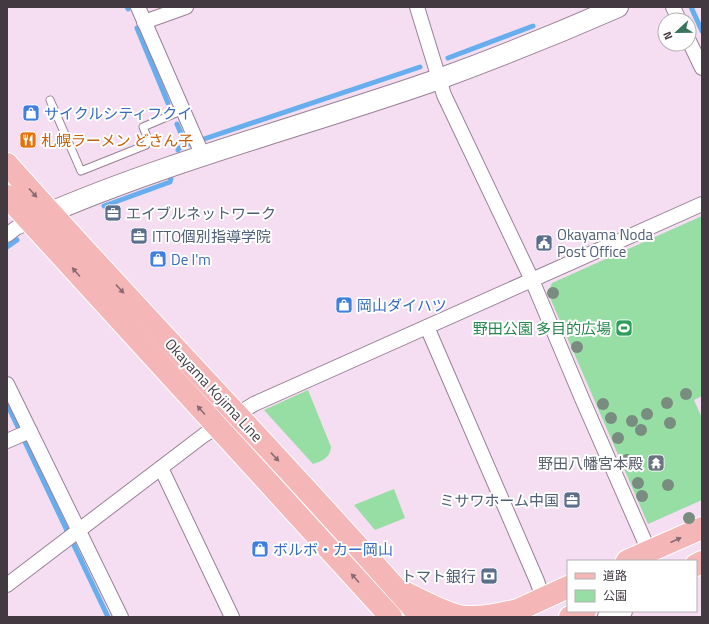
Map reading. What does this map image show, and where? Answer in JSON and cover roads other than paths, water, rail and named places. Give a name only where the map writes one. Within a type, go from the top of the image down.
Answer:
[{"type":"main road","name":"Okayama Kojima Line","points":[[7,164],[50,213],[237,414],[421,617]]},
{"type":"main road","name":"Okayama Kojima Line","points":[[7,196],[378,609],[391,617]]},
{"type":"main road","points":[[633,560],[651,556],[702,528]]},
{"type":"main road","points":[[396,588],[457,616],[467,617],[509,614],[567,587]]},
{"type":"main road","points":[[570,617],[582,612]]},
{"type":"street","points":[[138,7],[199,146]]},
{"type":"street","points":[[144,22],[186,7]]},
{"type":"street","points":[[416,7],[444,94],[532,280],[582,400],[651,556]]},
{"type":"street","points":[[7,236],[16,228],[102,191],[199,146],[439,78],[563,32],[618,7]]},
{"type":"street","points":[[694,52],[702,68]]},
{"type":"street","points":[[7,585],[204,435],[254,404],[702,204]]},
{"type":"street","points":[[427,327],[543,598]]},
{"type":"street","points":[[7,384],[19,436],[120,617]]},
{"type":"street","points":[[161,468],[232,617]]},
{"type":"street","points":[[608,617],[620,612]]},
{"type":"lane","points":[[50,100],[81,171],[146,145],[148,139],[143,127],[183,110]]},
{"type":"waterway","points":[[691,7],[702,31]]},
{"type":"waterway","points":[[448,58],[533,26]]},
{"type":"waterway","points":[[137,28],[168,103]]},
{"type":"waterway","points":[[178,150],[186,145],[420,67]]},
{"type":"waterway","points":[[177,124],[186,145]]},
{"type":"waterway","points":[[104,206],[170,182],[171,179]]},
{"type":"waterway","points":[[7,247],[17,240]]},
{"type":"waterway","points":[[7,404],[108,617]]},
{"type":"place","name":"サイクルシティフクイ","points":[[31,113]]},
{"type":"place","name":"札幌ラーメン どさん子","points":[[28,140]]},
{"type":"place","name":"エイブルネットワーク","points":[[113,213]]},
{"type":"place","name":"ITTO個別指導学院","points":[[139,236]]},
{"type":"place","name":"Okayama Noda Post Office","points":[[544,243]]},
{"type":"place","name":"De I'm","points":[[158,259]]},
{"type":"place","name":"岡山ダイハツ","points":[[344,305]]},
{"type":"place","name":"野田公園 多目的広場","points":[[624,328]]},
{"type":"place","name":"野田八幡宮本殿","points":[[656,463]]},
{"type":"place","name":"ミサワホーム中国","points":[[572,500]]},
{"type":"place","name":"ボルボ・カー岡山","points":[[260,549]]},
{"type":"place","name":"トマト銀行","points":[[489,576]]}]
